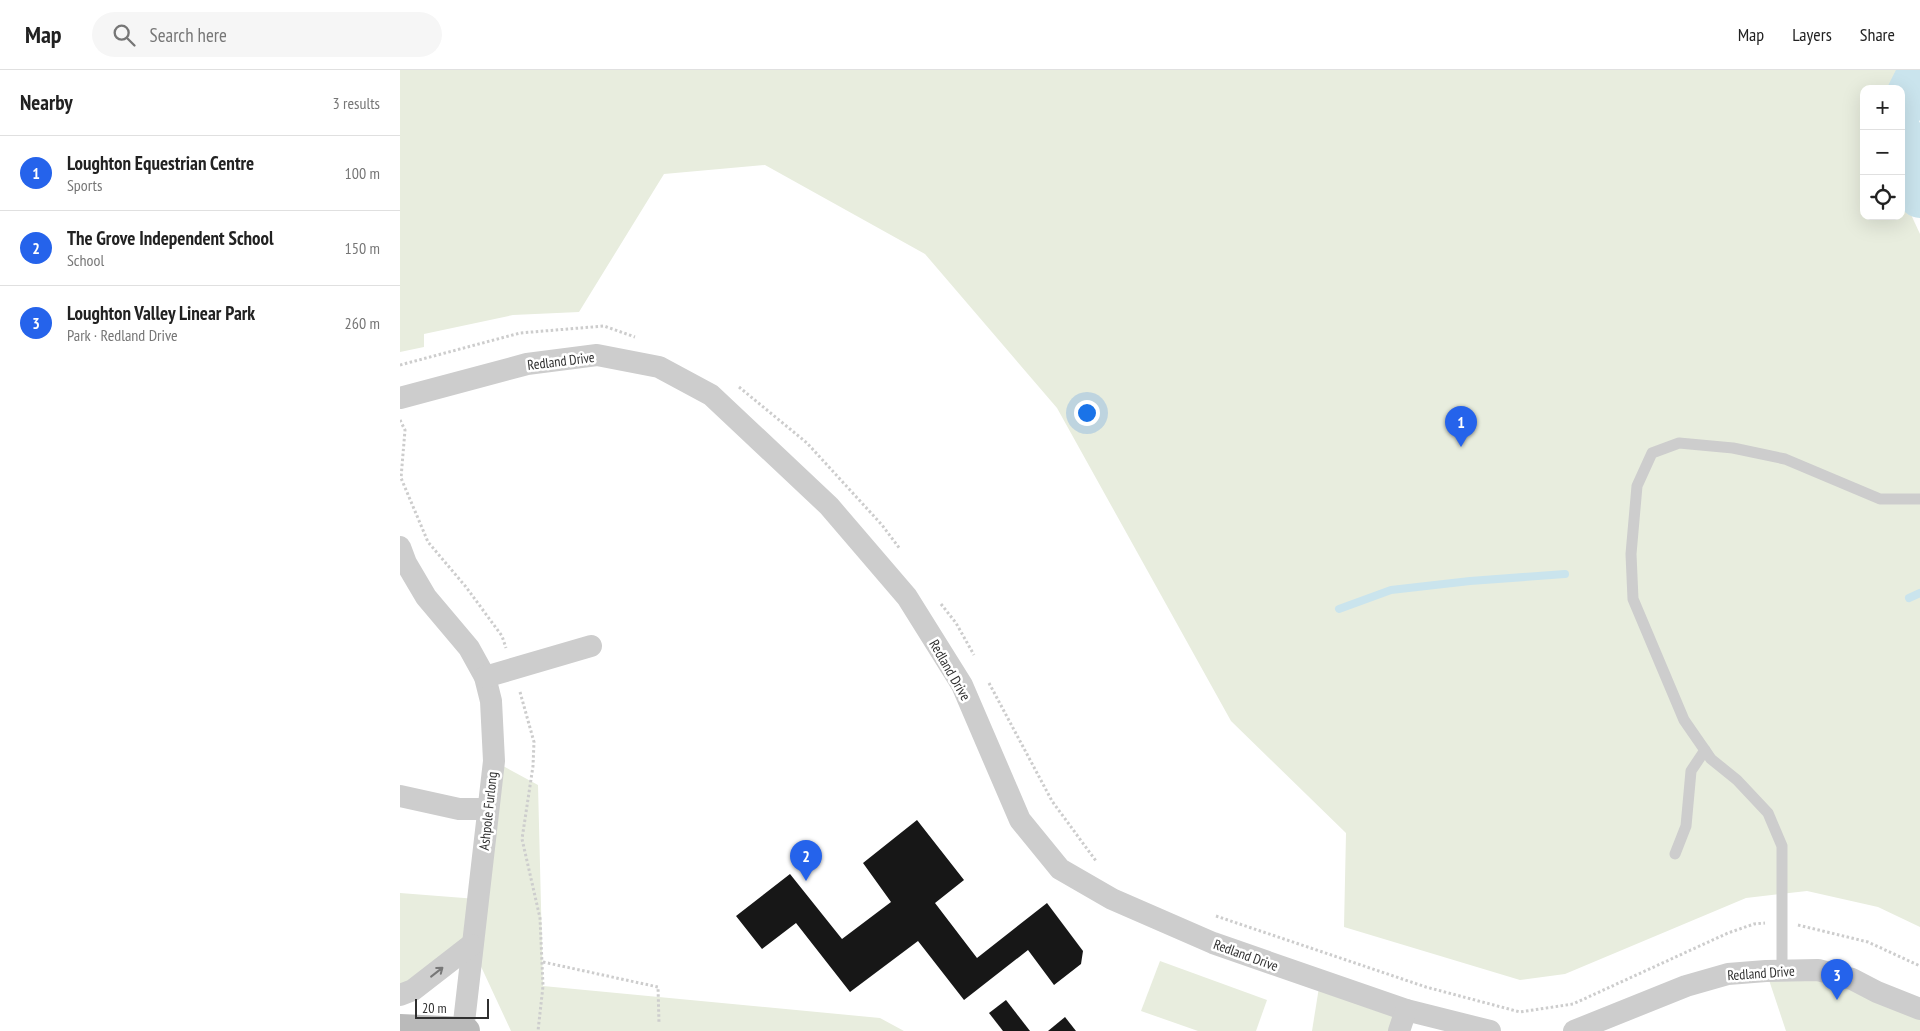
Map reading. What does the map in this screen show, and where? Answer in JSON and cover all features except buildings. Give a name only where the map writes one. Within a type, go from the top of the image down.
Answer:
[{"type":"street","name":"Redland Drive","points":[[400,398],[527,364],[597,355],[658,367],[710,395],[829,506],[907,597],[962,685],[1020,820],[1060,870],[1112,899],[1213,943],[1406,1010],[1490,1031]]},
{"type":"street","name":"Ashpole Furlong","points":[[400,547],[406,563],[426,597],[469,648],[485,677],[491,701],[494,760],[483,862],[471,945],[464,1031]]},
{"type":"street","points":[[485,677],[591,646]]},
{"type":"street","points":[[400,796],[459,809],[488,809]]},
{"type":"street","points":[[400,995],[413,990],[471,945]]},
{"type":"street","name":"Redland Drive","points":[[1589,1028],[1686,986],[1728,974],[1782,970],[1818,970],[1852,979],[1877,992],[1920,1009]]},
{"type":"street","points":[[1399,1031],[1406,1010]]},
{"type":"street","points":[[400,1028],[464,1031]]},
{"type":"lane","points":[[1782,970],[1782,846],[1768,813],[1737,780],[1711,759],[1684,720],[1633,599],[1631,554],[1637,486],[1652,453],[1679,444],[1733,448],[1785,459],[1880,498],[1920,499]]},
{"type":"lane","points":[[1675,854],[1686,826],[1691,770],[1705,750]]},
{"type":"path","points":[[400,366],[520,334],[604,326],[639,338]]},
{"type":"path","points":[[736,385],[808,443],[882,525],[904,555]]},
{"type":"path","points":[[939,600],[956,623],[974,656]]},
{"type":"path","points":[[988,682],[1052,801],[1101,868]]},
{"type":"path","points":[[1214,916],[1426,988],[1520,1012],[1573,1004],[1728,933],[1754,924],[1783,921],[1868,942],[1920,966]]},
{"type":"path","points":[[543,962],[658,987],[660,1023]]},
{"type":"shaded area","points":[[400,70],[1914,70],[1905,123],[1905,85],[1860,85],[1860,220],[1905,220],[1905,202],[1920,234],[1920,927],[1878,907],[1807,891],[1746,898],[1565,974],[1520,980],[1344,927],[1346,833],[1231,721],[1057,408],[925,254],[765,165],[664,174],[579,312],[513,315],[424,334],[424,347],[400,352]]},
{"type":"shaded area","points":[[494,761],[538,785],[543,986],[880,1018],[904,1031],[511,1031],[471,945],[400,995],[400,893],[477,899]]},
{"type":"shaded area","points":[[1160,961],[1267,1000],[1256,1031],[1198,1031],[1141,1011]]},
{"type":"shaded area","points":[[1818,970],[1920,1009],[1920,1031],[1786,1031],[1766,971]]},
{"type":"shaded area","points":[[1320,981],[1406,1010],[1399,1031],[1312,1031]]},
{"type":"waterway","points":[[1905,101],[1920,71]]},
{"type":"waterway","points":[[1905,152],[1910,174],[1920,196]]},
{"type":"waterway","points":[[1339,609],[1391,590],[1470,581],[1565,574]]},
{"type":"waterway","points":[[1909,598],[1920,593]]},
{"type":"place","name":"Loughton Equestrian Centre","points":[[1461,447]]},
{"type":"place","name":"The Grove Independent School","points":[[806,881]]},
{"type":"place","name":"Loughton Valley Linear Park","points":[[1837,1000]]}]
